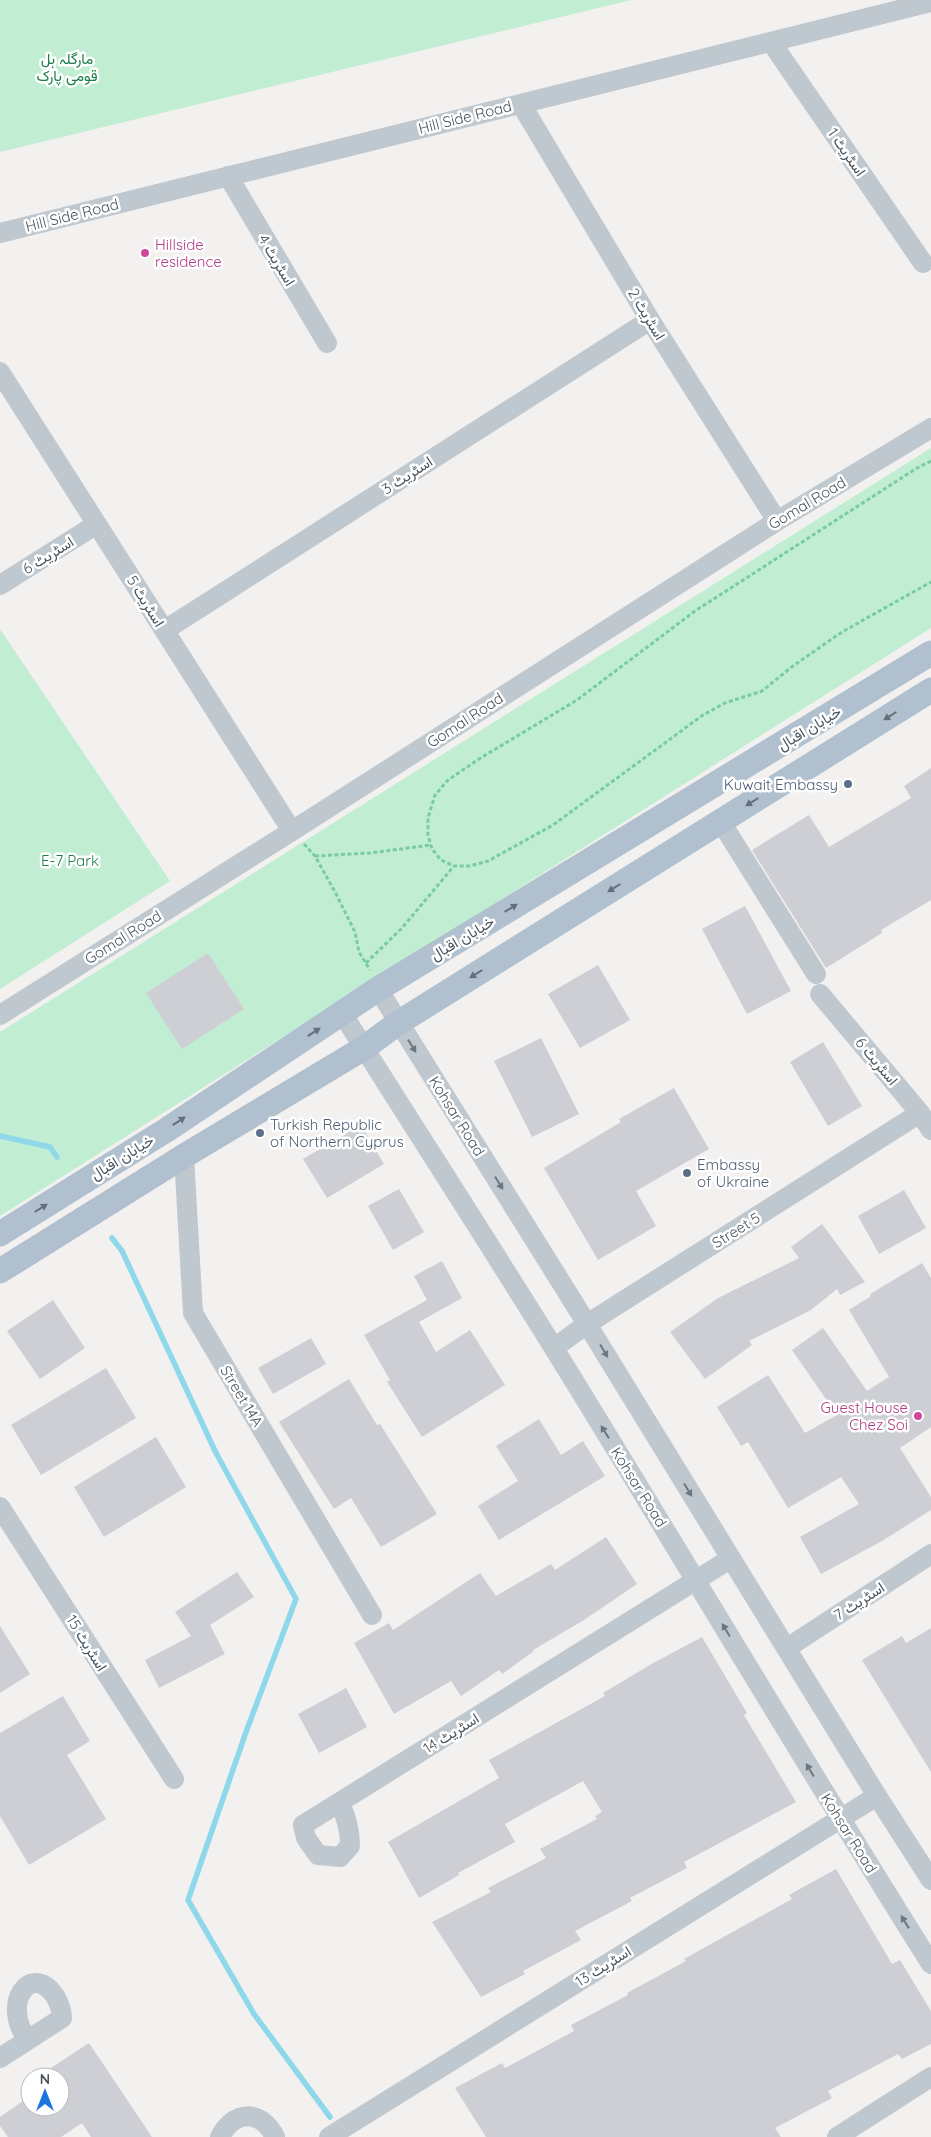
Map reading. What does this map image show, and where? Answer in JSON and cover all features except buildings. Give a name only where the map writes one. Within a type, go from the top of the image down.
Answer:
[{"type":"main road","name":"خیابان اقبال","points":[[0,1234],[168,1129],[378,989],[931,652]]},
{"type":"main road","points":[[0,1271],[184,1156],[364,1048],[398,1023],[931,690]]},
{"type":"street","name":"Hill Side Road","points":[[0,233],[931,2]]},
{"type":"street","name":"اسٹریٹ 1","points":[[771,42],[923,263]]},
{"type":"street","name":"اسٹریٹ 2","points":[[521,104],[650,320],[777,521]]},
{"type":"street","name":"اسٹریٹ 4","points":[[228,176],[327,343]]},
{"type":"street","name":"اسٹریٹ 3","points":[[164,630],[650,320]]},
{"type":"street","name":"اسٹریٹ 5","points":[[0,372],[292,831]]},
{"type":"street","name":"Gomal Road","points":[[0,1015],[777,521],[931,428]]},
{"type":"street","name":"اسٹریٹ 6","points":[[0,586],[97,524]]},
{"type":"street","name":"اسٹریٹ 6","points":[[721,822],[818,984],[920,1113],[931,1130]]},
{"type":"street","name":"Kohsar Road","points":[[378,989],[587,1324],[877,1796],[931,1880]]},
{"type":"street","name":"Kohsar Road","points":[[342,1013],[554,1348],[839,1819],[931,1964]]},
{"type":"street","name":"Street 5","points":[[554,1348],[587,1324],[920,1113]]},
{"type":"street","name":"Street 14A","points":[[184,1156],[193,1313],[372,1615]]},
{"type":"street","name":"اسٹریٹ 15","points":[[0,1507],[174,1779]]},
{"type":"street","name":"اسٹریٹ 7","points":[[786,1648],[931,1554]]},
{"type":"street","points":[[696,1580],[730,1559]]},
{"type":"street","name":"اسٹریٹ 14","points":[[340,1804],[348,1825],[350,1846],[340,1857],[318,1855],[306,1838],[303,1825],[696,1580]]},
{"type":"street","name":"اسٹریٹ 13","points":[[329,2137],[877,1796]]},
{"type":"street","points":[[0,2058],[28,2040]]},
{"type":"street","points":[[837,2137],[931,2077]]},
{"type":"street","points":[[220,2137],[224,2128],[242,2116],[258,2118],[271,2129],[275,2137]]},
{"type":"path","points":[[931,461],[908,473],[695,611],[577,700],[479,759],[448,780],[435,795],[428,818],[428,835],[431,845],[441,860],[454,866],[470,866],[488,862],[537,835],[653,754],[703,715],[725,703],[762,690],[792,666],[842,632],[931,582]]},
{"type":"path","points":[[292,831],[315,856],[355,932],[359,952],[378,989]]},
{"type":"path","points":[[315,856],[370,853],[431,845]]},
{"type":"path","points":[[366,963],[402,928],[454,866]]},
{"type":"green space","name":"مارگلہ ہل قومی پارک","points":[[0,0],[631,0],[0,152]]},
{"type":"green space","points":[[931,448],[931,628],[0,1216],[0,1032]]},
{"type":"green space","name":"E-7 Park","points":[[0,629],[170,881],[0,989]]},
{"type":"waterway","points":[[0,1136],[50,1147],[57,1157]]},
{"type":"waterway","points":[[112,1238],[122,1251],[216,1453],[296,1599],[246,1732],[188,1900],[254,2014],[330,2117]]},
{"type":"place","name":"Hillside residence","points":[[145,253]]},
{"type":"place","name":"Kuwait Embassy","points":[[848,784]]},
{"type":"place","name":"Turkish Republic of Northern Cyprus","points":[[260,1133]]},
{"type":"place","name":"Embassy of Ukraine","points":[[687,1173]]},
{"type":"place","name":"Guest House Chez Soi","points":[[918,1416]]}]
